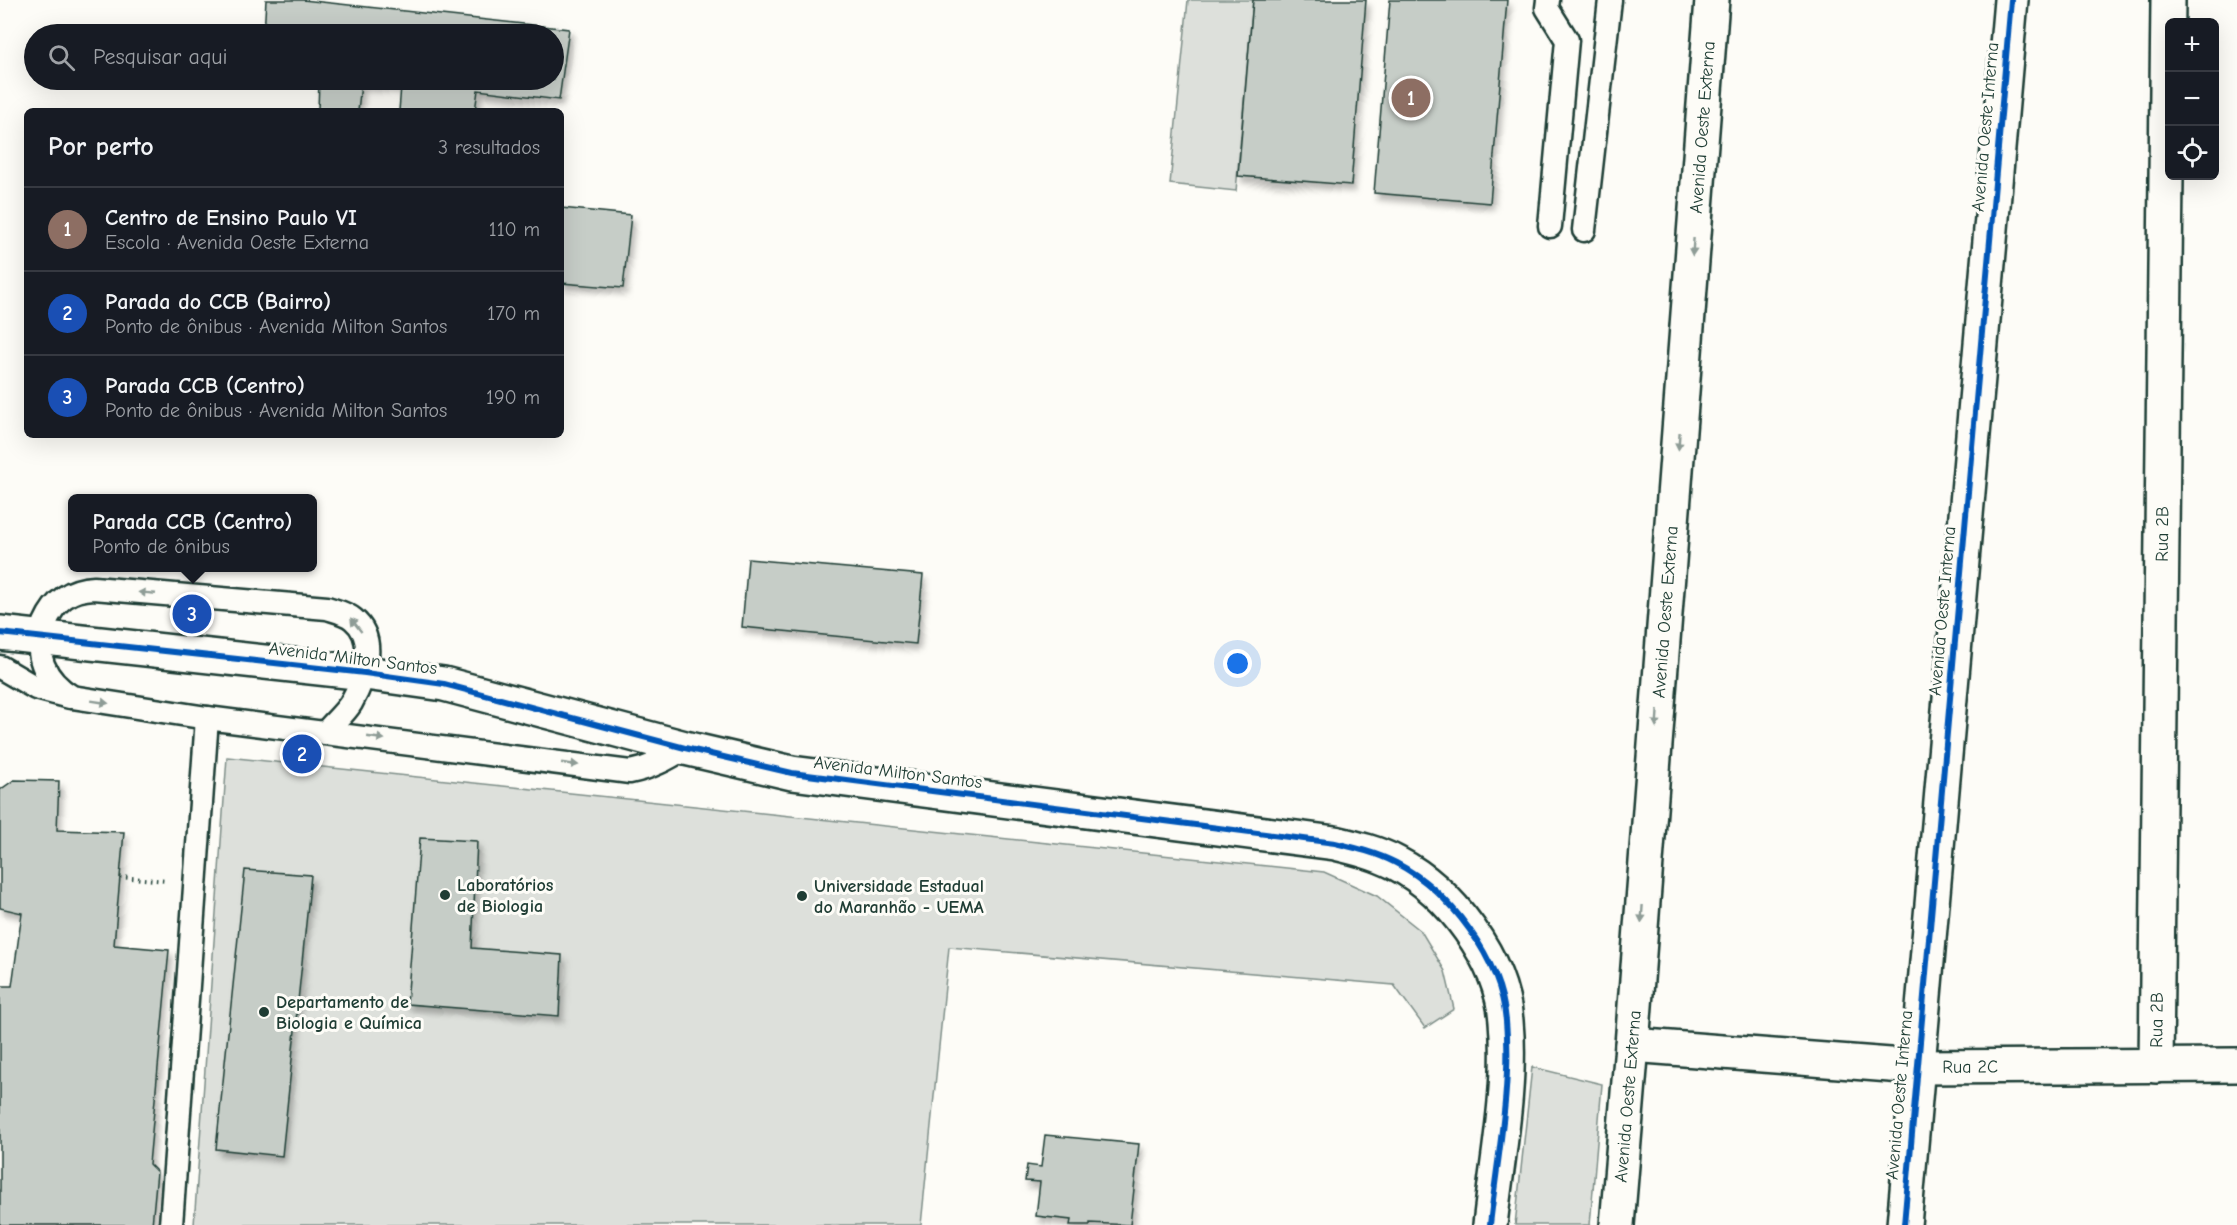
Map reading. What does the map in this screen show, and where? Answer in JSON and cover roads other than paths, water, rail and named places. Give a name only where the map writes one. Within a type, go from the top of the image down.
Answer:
[{"type":"street","name":"Avenida Oeste Externa","points":[[1617,1225],[1712,0]]},
{"type":"street","name":"Avenida Oeste Interna","points":[[1904,1225],[2011,0]]},
{"type":"street","name":"Rua 2B","points":[[2156,1066],[2168,0]]},
{"type":"street","name":"Avenida Milton Santos","points":[[0,633],[444,684],[685,748],[792,773],[1335,843],[1395,862],[1437,892],[1455,911],[1490,966],[1501,995],[1506,1020],[1507,1074],[1490,1225]]},
{"type":"street","name":"Rua 2C","points":[[1632,1045],[1917,1067],[2237,1065]]},
{"type":"lane","points":[[1548,0],[1547,8],[1567,40],[1550,226]]},
{"type":"lane","points":[[1584,230],[1610,0]]},
{"type":"lane","points":[[72,697],[46,672],[39,656],[39,637],[51,609],[70,593],[82,589],[327,608],[354,619],[362,629],[366,645],[364,673],[350,705],[327,732]]},
{"type":"lane","points":[[0,667],[36,688],[72,697],[207,718],[630,772],[660,763],[685,748]]},
{"type":"lane","points":[[171,1225],[207,718]]},
{"type":"place","name":"Centro de Ensino Paulo VI","points":[[1411,98]]},
{"type":"place","name":"Parada CCB (Centro)","points":[[192,614]]},
{"type":"place","name":"Parada do CCB (Bairro)","points":[[302,754]]},
{"type":"place","name":"Laboratórios de Biologia","points":[[445,895]]},
{"type":"place","name":"Universidade Estadual do Maranhão - UEMA","points":[[802,896]]},
{"type":"place","name":"Departamento de Biologia e Química","points":[[264,1012]]}]
